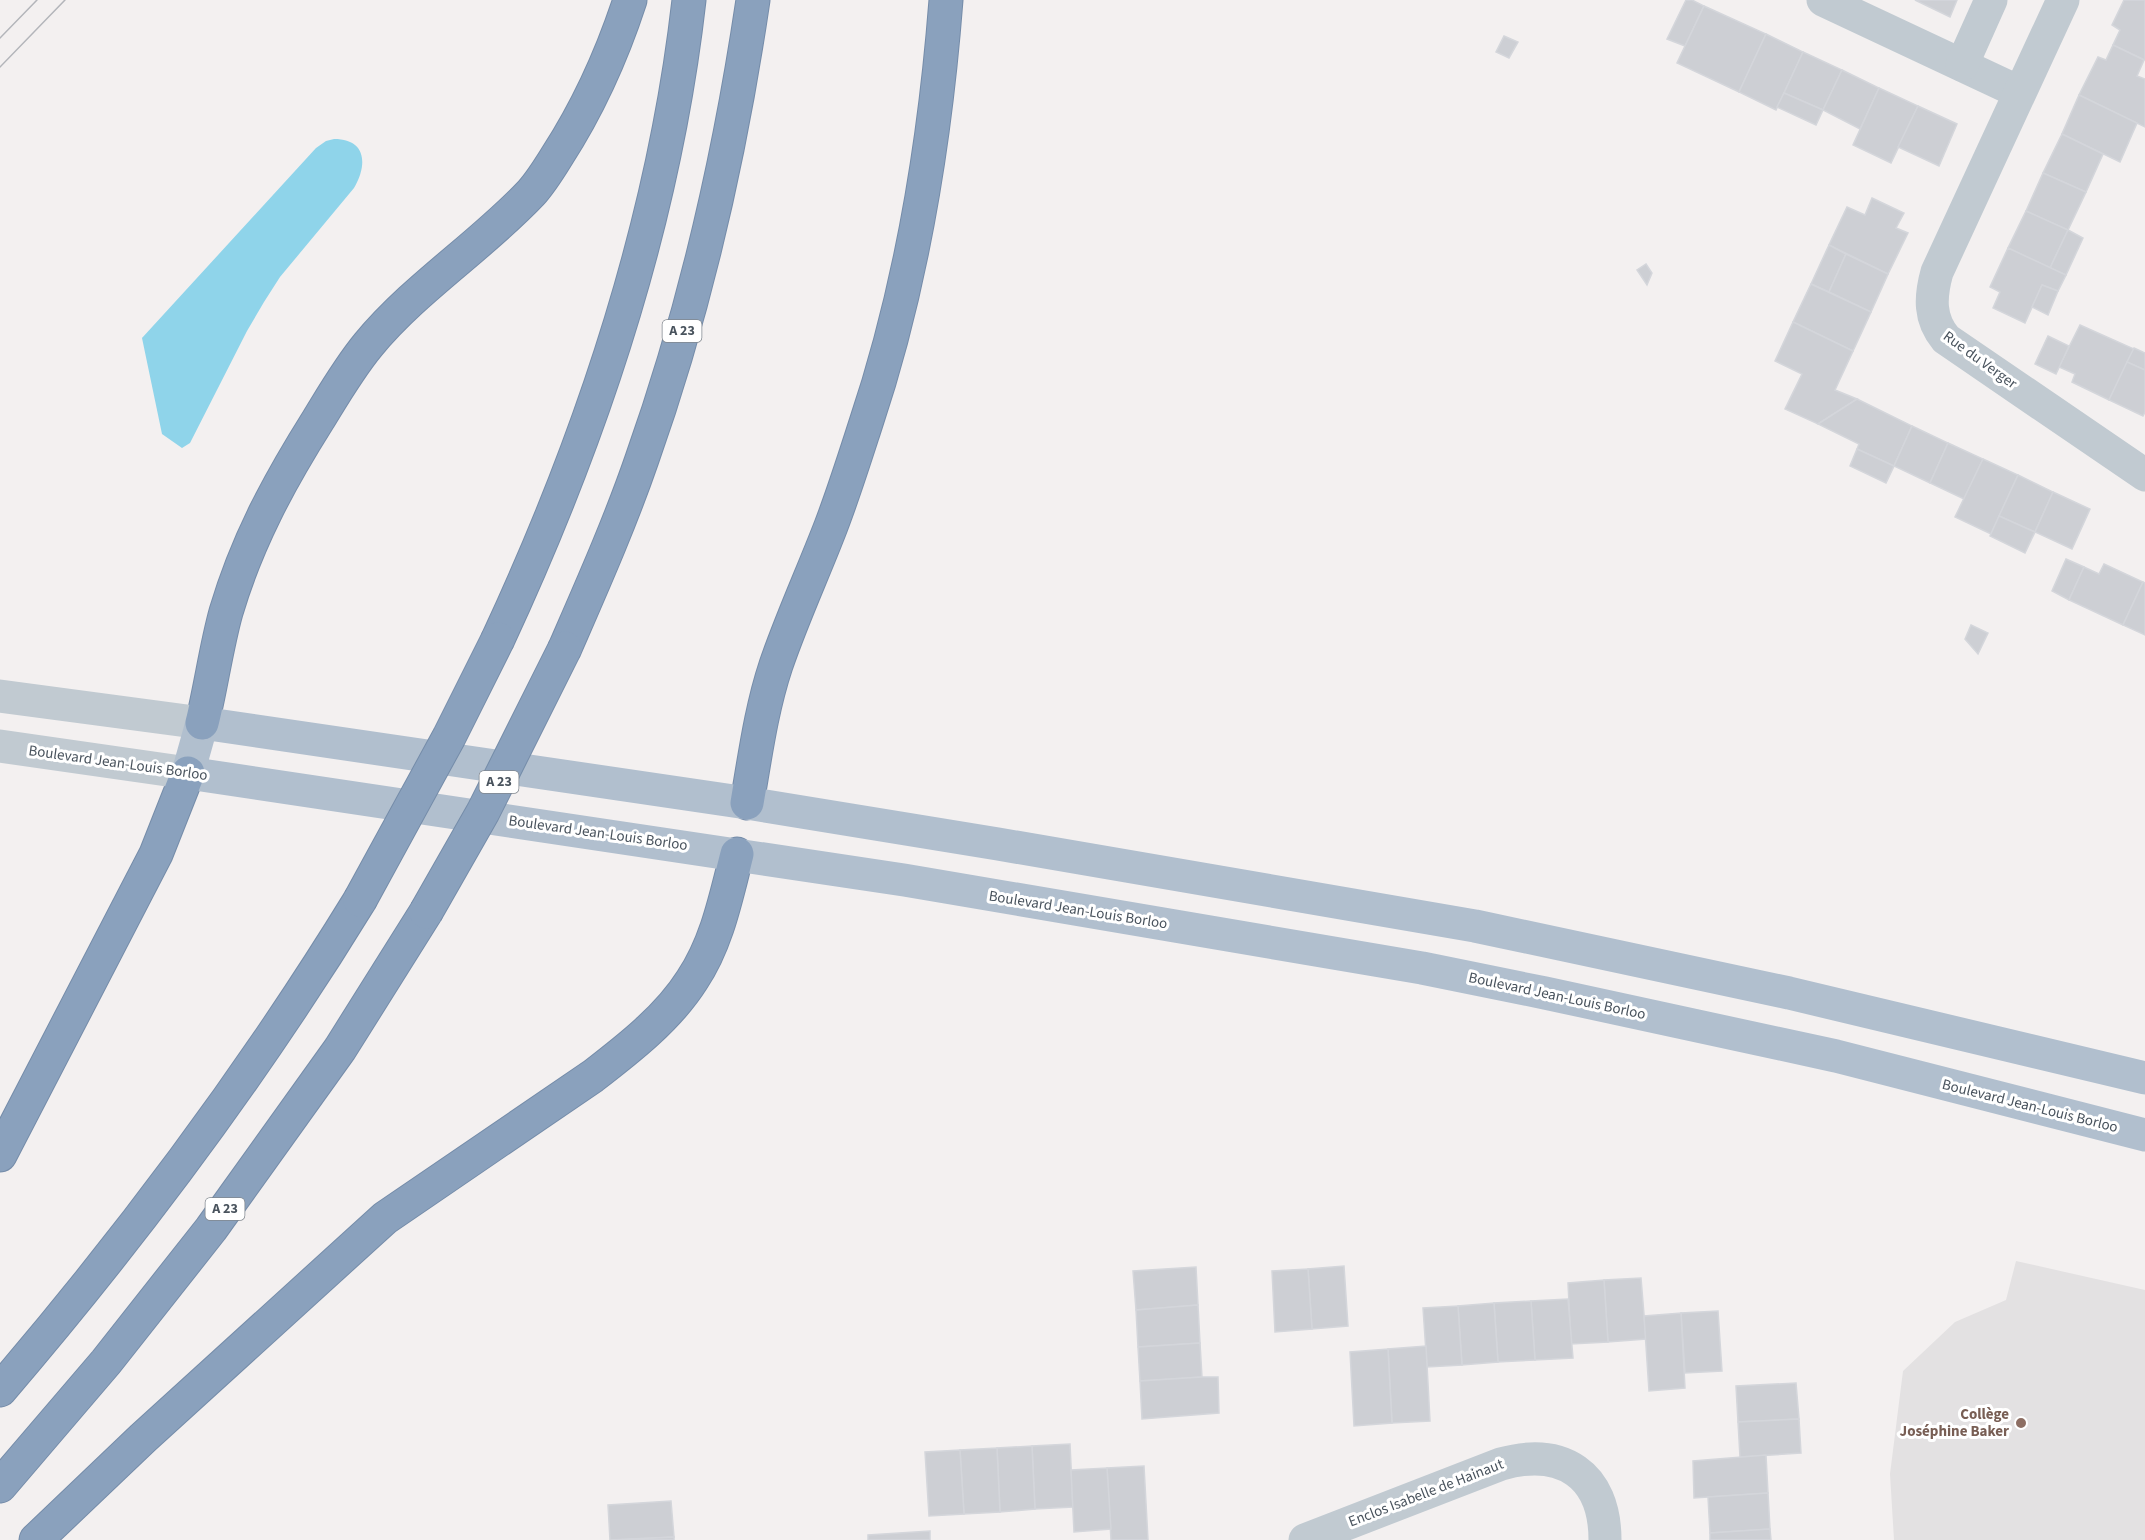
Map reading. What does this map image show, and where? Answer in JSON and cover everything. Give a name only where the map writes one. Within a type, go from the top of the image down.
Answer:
[{"type":"highway","points":[[202,723],[226,615],[238,574],[260,520],[297,454],[353,364],[388,322],[478,243],[538,184],[570,136],[589,100],[621,28],[630,0]]},
{"type":"highway","points":[[0,1390],[131,1230],[272,1037],[360,900],[449,737],[498,639],[559,501],[620,324],[656,187],[672,108],[688,0]]},
{"type":"highway","name":"A 23","points":[[0,1486],[106,1362],[211,1229],[340,1049],[426,912],[494,792],[565,648],[627,500],[677,350],[717,198],[753,0]]},
{"type":"highway","points":[[747,803],[761,724],[775,667],[835,515],[867,421],[912,254],[930,153],[946,0]]},
{"type":"highway","points":[[0,1155],[156,854],[188,773]]},
{"type":"highway","points":[[36,1540],[385,1218],[593,1076],[625,1052],[651,1027],[692,980],[706,954],[717,925],[737,854]]},
{"type":"main road","points":[[188,773],[202,723],[747,803],[1475,926],[1789,993],[2145,1078]]},
{"type":"main road","name":"Boulevard Jean-Louis Borloo","points":[[188,773],[904,880],[1485,980],[1836,1056],[2145,1135]]},
{"type":"main road","points":[[737,854],[747,803]]},
{"type":"street","points":[[1823,0],[2019,92]]},
{"type":"street","points":[[1962,66],[1991,0]]},
{"type":"street","name":"Rue du Verger","points":[[2063,0],[1937,272],[1932,288],[1932,316],[1938,330],[1946,339],[2145,475]]},
{"type":"street","points":[[0,696],[202,723]]},
{"type":"street","name":"Boulevard Jean-Louis Borloo","points":[[0,747],[188,773]]},
{"type":"street","name":"Enclos Isabelle de Hainaut","points":[[1305,1540],[1501,1464],[1535,1457],[1572,1468],[1584,1477],[1601,1506],[1605,1540]]},
{"type":"shaded area","name":"Collège Joséphine Baker","points":[[2016,1261],[2145,1290],[2145,1540],[1894,1540],[1890,1474],[1903,1371],[1955,1322],[2006,1300]]},
{"type":"water","points":[[334,139],[353,143],[361,155],[361,170],[354,188],[280,277],[247,331],[190,443],[182,448],[162,434],[142,338],[316,148]]},
{"type":"building","points":[[1686,0],[1692,0],[1704,6],[1685,46],[1667,39]]},
{"type":"building","points":[[1915,0],[1957,0],[1950,17]]},
{"type":"building","points":[[2124,0],[2145,0],[2145,60],[2113,45],[2120,30],[2112,25]]},
{"type":"building","points":[[1704,6],[1766,34],[1739,92],[1677,63]]},
{"type":"building","points":[[1766,34],[1803,52],[1776,110],[1739,92]]},
{"type":"building","points":[[1504,36],[1518,42],[1509,58],[1496,52]]},
{"type":"building","points":[[2113,45],[2144,60],[2137,76],[2145,79],[2145,127],[2079,95],[2098,57],[2106,60]]},
{"type":"building","points":[[1803,52],[1842,70],[1823,110],[1784,93]]},
{"type":"building","points":[[1842,70],[1879,88],[1860,129],[1823,110]]},
{"type":"building","points":[[1879,88],[1918,106],[1891,163],[1853,145]]},
{"type":"building","points":[[1784,93],[1823,110],[1816,125],[1777,107]]},
{"type":"building","points":[[2079,95],[2137,123],[2120,162],[2062,134]]},
{"type":"building","points":[[1918,106],[1957,124],[1939,166],[1898,147]]},
{"type":"building","points":[[2062,134],[2103,154],[2086,192],[2043,173]]},
{"type":"building","points":[[2043,173],[2086,192],[2068,230],[2026,211]]},
{"type":"building","points":[[1872,198],[1904,213],[1896,228],[1908,233],[1888,274],[1829,245],[1847,207],[1865,215]]},
{"type":"building","points":[[2026,211],[2068,230],[2050,268],[2008,248]]},
{"type":"building","points":[[2068,230],[2083,238],[2066,275],[2050,268]]},
{"type":"building","points":[[1829,245],[1846,254],[1829,292],[1811,284]]},
{"type":"building","points":[[2008,248],[2066,275],[2058,291],[2042,285],[2025,323],[1993,308],[2000,292],[1990,287]]},
{"type":"building","points":[[1846,254],[1888,274],[1871,312],[1829,292]]},
{"type":"building","points":[[1646,264],[1652,273],[1647,285],[1637,270]]},
{"type":"building","points":[[1811,284],[1871,312],[1853,351],[1793,322]]},
{"type":"building","points":[[2042,285],[2058,291],[2048,315],[2032,307]]},
{"type":"building","points":[[1793,322],[1853,351],[1835,390],[1857,399],[1818,424],[1785,409],[1802,374],[1775,361]]},
{"type":"building","points":[[2080,325],[2134,349],[2109,400],[2072,382],[2075,374],[2059,367]]},
{"type":"building","points":[[2048,336],[2069,346],[2056,374],[2035,364]]},
{"type":"building","points":[[2134,348],[2145,353],[2145,370],[2127,362]]},
{"type":"building","points":[[2127,362],[2145,370],[2145,412],[2143,416],[2109,400]]},
{"type":"building","points":[[1857,399],[1912,426],[1894,466],[1857,449],[1859,444],[1818,424]]},
{"type":"building","points":[[1912,426],[1948,443],[1930,483],[1894,466]]},
{"type":"building","points":[[1948,443],[1983,459],[1964,499],[1930,483]]},
{"type":"building","points":[[1857,449],[1894,466],[1886,483],[1850,466]]},
{"type":"building","points":[[1983,459],[2018,475],[1991,534],[1955,517]]},
{"type":"building","points":[[2018,475],[2053,492],[2035,532],[1999,516]]},
{"type":"building","points":[[2053,492],[2090,509],[2072,549],[2035,532]]},
{"type":"building","points":[[1999,516],[2035,532],[2025,553],[1990,536]]},
{"type":"building","points":[[2066,559],[2084,567],[2069,600],[2052,591]]},
{"type":"building","points":[[2104,564],[2143,582],[2123,625],[2069,600],[2084,567],[2099,574]]},
{"type":"building","points":[[2143,582],[2145,583],[2145,635],[2123,625]]},
{"type":"building","points":[[1971,625],[1988,633],[1978,654],[1965,639]]},
{"type":"building","points":[[1344,1266],[1348,1326],[1312,1329],[1308,1269]]},
{"type":"building","points":[[1196,1267],[1198,1305],[1136,1310],[1133,1271]]},
{"type":"building","points":[[1308,1269],[1312,1329],[1275,1332],[1272,1271]]},
{"type":"building","points":[[1641,1278],[1646,1339],[1608,1342],[1604,1280]]},
{"type":"building","points":[[1604,1280],[1608,1342],[1571,1344],[1568,1283]]},
{"type":"building","points":[[1568,1299],[1573,1358],[1535,1360],[1531,1301]]},
{"type":"building","points":[[1531,1301],[1535,1360],[1498,1362],[1494,1303]]},
{"type":"building","points":[[1494,1303],[1498,1362],[1462,1365],[1458,1306]]},
{"type":"building","points":[[1198,1305],[1200,1343],[1138,1347],[1136,1310]]},
{"type":"building","points":[[1458,1306],[1462,1365],[1427,1367],[1423,1308]]},
{"type":"building","points":[[1718,1311],[1722,1371],[1685,1373],[1681,1313]]},
{"type":"building","points":[[1681,1313],[1685,1388],[1649,1391],[1644,1316]]},
{"type":"building","points":[[1200,1343],[1202,1377],[1140,1381],[1138,1347]]},
{"type":"building","points":[[1426,1346],[1430,1421],[1392,1423],[1388,1349]]},
{"type":"building","points":[[1388,1349],[1392,1423],[1354,1426],[1350,1352]]},
{"type":"building","points":[[1218,1377],[1219,1413],[1142,1419],[1140,1381]]},
{"type":"building","points":[[1796,1383],[1799,1419],[1738,1422],[1736,1386]]},
{"type":"building","points":[[1799,1419],[1801,1453],[1740,1457],[1738,1422]]},
{"type":"building","points":[[1070,1444],[1073,1507],[1035,1509],[1032,1446]]},
{"type":"building","points":[[1032,1446],[1035,1509],[1000,1512],[997,1448]]},
{"type":"building","points":[[997,1448],[1000,1512],[964,1514],[960,1450]]},
{"type":"building","points":[[960,1450],[964,1514],[929,1516],[925,1452]]},
{"type":"building","points":[[1766,1455],[1768,1493],[1694,1498],[1693,1461]]},
{"type":"building","points":[[1144,1466],[1148,1540],[1111,1540],[1107,1468]]},
{"type":"building","points":[[1107,1468],[1111,1529],[1074,1532],[1071,1470]]},
{"type":"building","points":[[1768,1493],[1770,1529],[1710,1533],[1708,1497]]},
{"type":"building","points":[[671,1501],[674,1537],[610,1540],[608,1505]]},
{"type":"building","points":[[1770,1529],[1771,1540],[1710,1540],[1710,1533]]},
{"type":"building","points":[[930,1531],[930,1540],[868,1540],[868,1535]]},
{"type":"building","points":[[674,1537],[674,1540],[614,1540]]},
{"type":"tram line","points":[[0,38],[37,0]]},
{"type":"tram line","points":[[0,67],[65,0]]},
{"type":"place","name":"Collège Joséphine Baker","points":[[2021,1423]]}]
